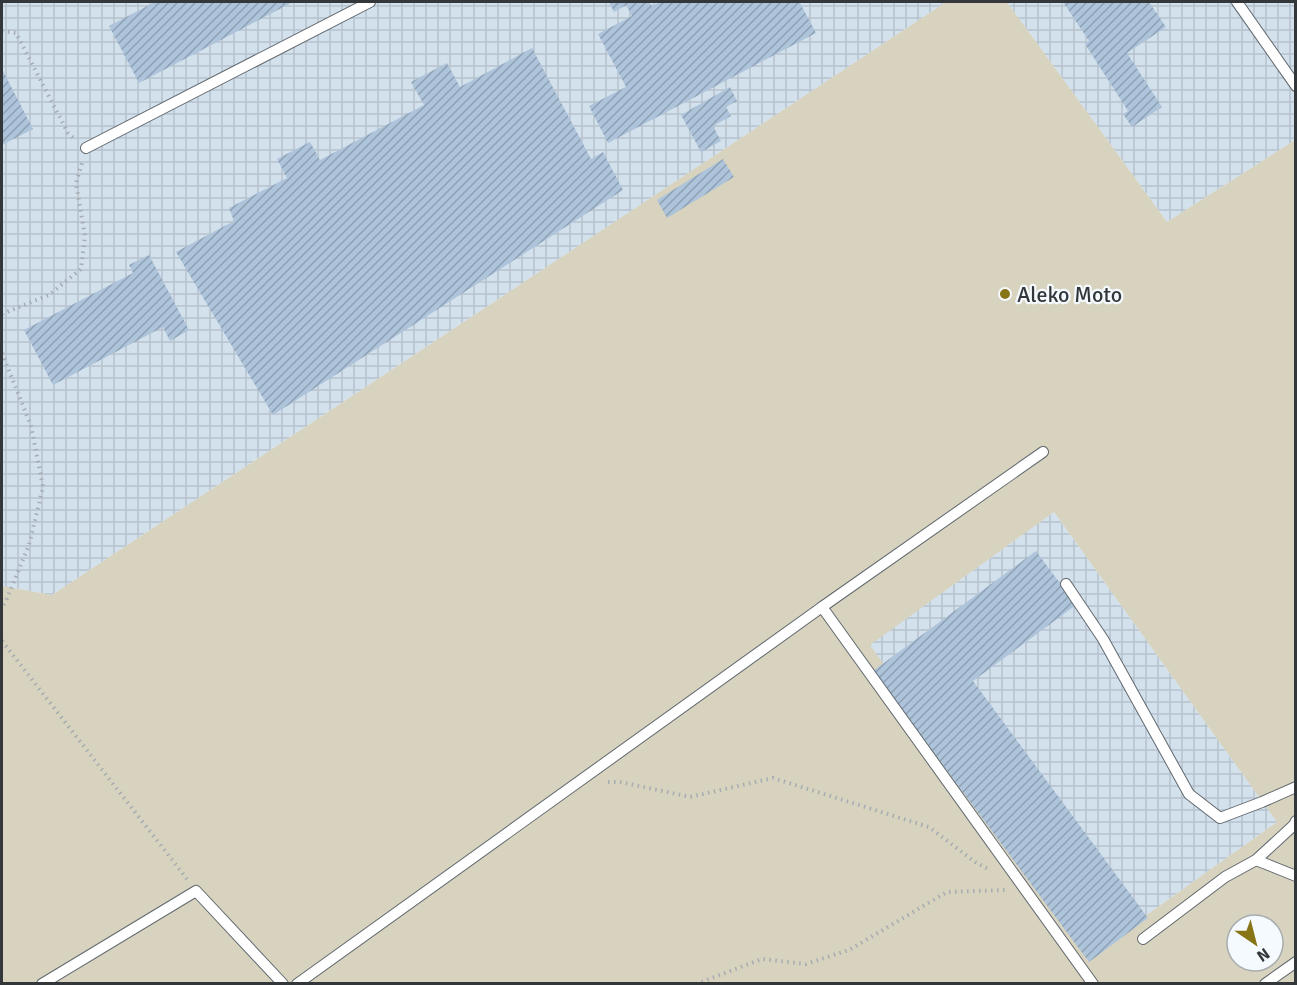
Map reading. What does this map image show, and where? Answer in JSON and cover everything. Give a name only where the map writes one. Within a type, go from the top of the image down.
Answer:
[{"type":"lane","points":[[86,148],[370,2]]},
{"type":"lane","points":[[1237,2],[1296,86]]},
{"type":"lane","points":[[297,984],[822,607],[1043,452]]},
{"type":"lane","points":[[1065,584],[1103,639],[1189,794],[1220,818],[1296,787]]},
{"type":"lane","points":[[822,607],[1093,984]]},
{"type":"lane","points":[[1143,939],[1225,877],[1256,861],[1296,821]]},
{"type":"lane","points":[[1256,861],[1296,876]]},
{"type":"lane","points":[[42,984],[196,891],[283,984]]},
{"type":"lane","points":[[1265,984],[1296,962]]},
{"type":"path","points":[[2,31],[16,33],[68,133],[86,148],[76,183],[85,236],[81,269],[49,295],[2,314]]},
{"type":"path","points":[[2,353],[31,426],[43,487],[29,545],[2,607]]},
{"type":"path","points":[[2,641],[196,891]]},
{"type":"path","points":[[580,780],[620,782],[690,797],[773,778],[929,827],[975,862],[994,873]]},
{"type":"path","points":[[696,984],[762,959],[806,964],[849,950],[947,892],[1024,889]]},
{"type":"shaded area","points":[[2,2],[946,2],[52,595],[2,586]]},
{"type":"shaded area","points":[[946,2],[1007,2],[1167,222],[1295,140],[1296,981],[1292,983],[2,983],[2,586],[52,595]],"holes":[[[1054,512],[1277,822],[1092,954],[870,645]]]},
{"type":"shaded area","points":[[1007,2],[1295,2],[1295,140],[1167,222]]},
{"type":"shaded area","points":[[1054,512],[1277,822],[1092,954],[869,645]]},
{"type":"building","points":[[155,2],[293,2],[139,83],[109,26]]},
{"type":"building","points":[[609,2],[649,2],[652,6],[660,2],[803,2],[800,3],[816,33],[608,143],[589,106],[626,87],[598,34],[632,16],[626,5],[614,12]]},
{"type":"building","points":[[1063,2],[1149,2],[1166,27],[1127,53],[1162,107],[1132,127],[1123,114],[1128,111],[1085,44],[1089,41]]},
{"type":"building","points":[[532,48],[591,159],[603,152],[623,190],[273,415],[176,252],[234,221],[229,208],[287,178],[277,159],[310,142],[320,160],[424,105],[411,82],[447,63],[460,87]]},
{"type":"building","points":[[2,69],[33,129],[2,145]]},
{"type":"building","points":[[730,87],[737,101],[726,107],[731,116],[713,126],[721,141],[701,152],[681,115]]},
{"type":"building","points":[[723,159],[734,177],[667,218],[657,200]]},
{"type":"building","points":[[149,255],[189,330],[170,341],[163,327],[53,385],[24,330],[133,273],[129,265]]},
{"type":"building","points":[[1036,551],[1076,605],[973,681],[1148,918],[1089,962],[873,671]]},
{"type":"place","name":"Aleko Moto","points":[[1005,294]]}]
